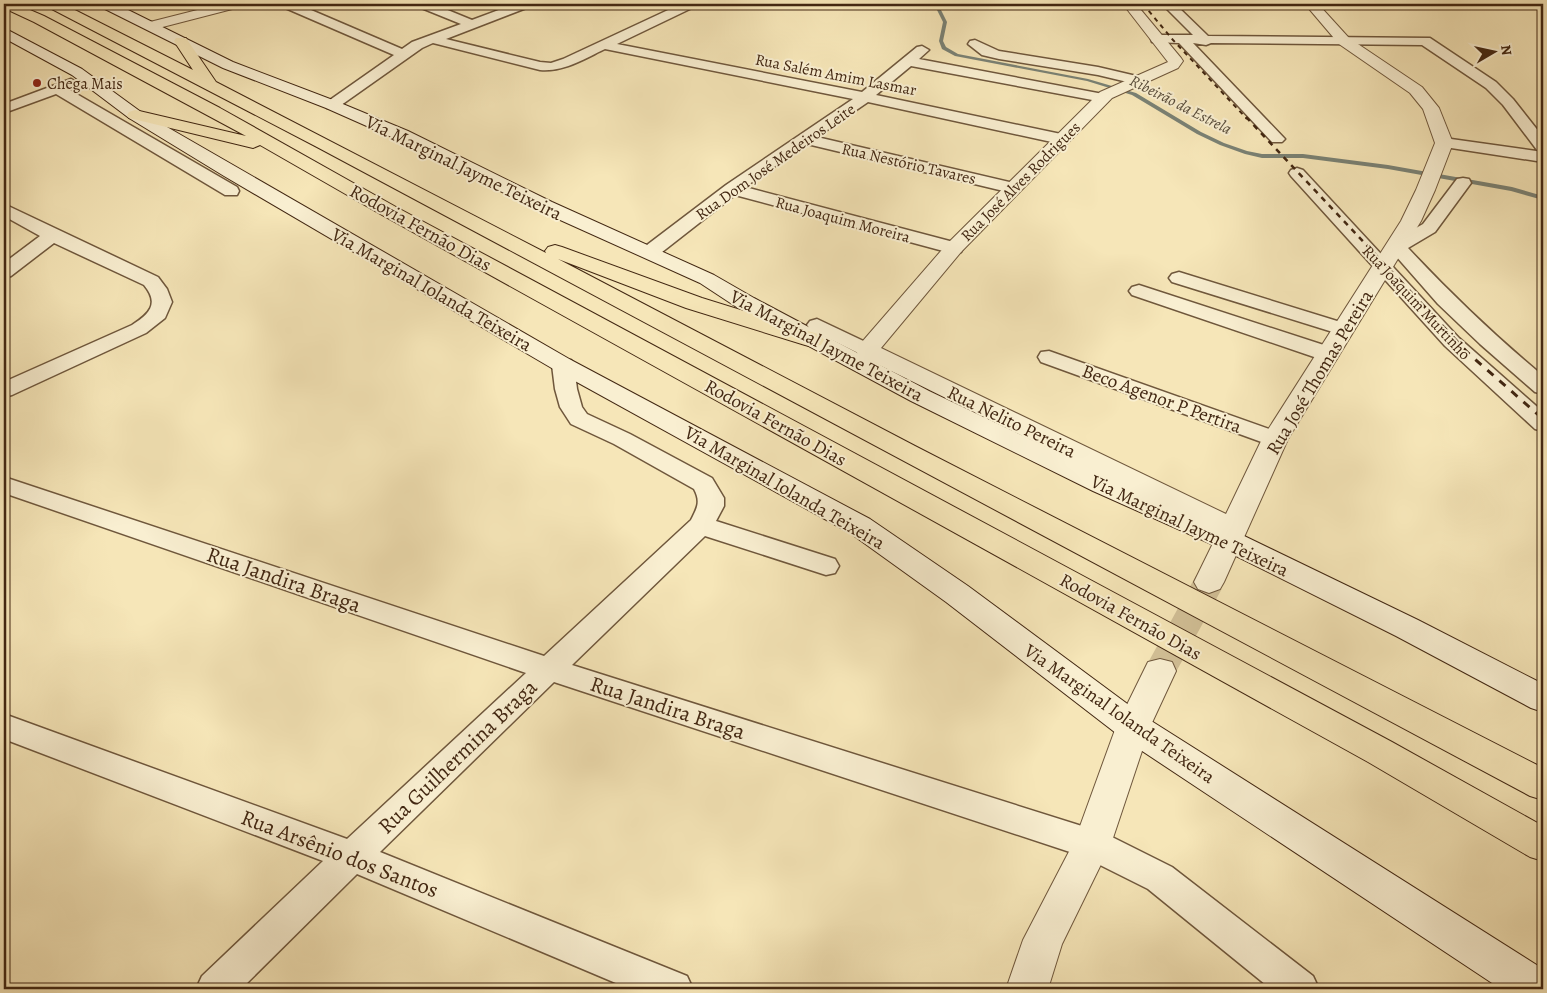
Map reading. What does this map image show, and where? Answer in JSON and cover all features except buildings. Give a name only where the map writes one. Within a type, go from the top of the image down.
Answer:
[{"type":"highway","name":"Rodovia Fernão Dias","points":[[6,4],[40,19],[214,111],[389,211],[1380,752],[1543,845]]},
{"type":"highway","name":"Rodovia Fernão Dias","points":[[53,4],[210,84],[1543,785]]},
{"type":"highway","points":[[181,41],[210,84]]},
{"type":"highway","points":[[135,115],[286,151]]},
{"type":"highway","points":[[488,230],[567,254],[694,302],[815,332]]},
{"type":"main road","name":"Via Marginal Jayme Teixeira","points":[[106,4],[228,65],[332,104],[402,135],[446,159],[545,206],[707,279],[746,303],[815,332],[920,396],[1103,485],[1231,535],[1543,699]]},
{"type":"main road","points":[[151,26],[236,4]]},
{"type":"main road","points":[[1129,4],[1157,40]]},
{"type":"main road","points":[[1311,4],[1344,41],[1416,90],[1431,108],[1444,143]]},
{"type":"main road","name":"Via Marginal Iolanda Teixeira","points":[[4,32],[86,79],[135,115],[563,365],[860,526],[957,594],[1133,727],[1439,928],[1537,989]]},
{"type":"main road","name":"Rua José Alves Rodrigues","points":[[867,350],[954,248],[1061,138],[1105,97],[1166,69],[1176,61],[1157,40]]},
{"type":"main road","name":"Rua José Thomas Pereira","points":[[1209,582],[1275,439],[1383,266],[1397,247],[1432,175],[1444,143]]},
{"type":"main road","name":"Rua Nelito Pereira","points":[[867,350],[1231,535]]},
{"type":"main road","points":[[1027,989],[1043,940],[1092,844],[1133,727],[1160,671]]},
{"type":"street","points":[[287,4],[402,54]]},
{"type":"street","points":[[423,4],[472,24]]},
{"type":"street","points":[[332,104],[402,54],[432,39],[525,4]]},
{"type":"street","points":[[432,39],[540,66],[552,67],[568,62],[690,4]]},
{"type":"street","points":[[1168,4],[1206,41]]},
{"type":"street","points":[[1157,40],[1425,41],[1491,85],[1508,102],[1543,147]]},
{"type":"street","points":[[1183,40],[1277,139]]},
{"type":"street","points":[[975,44],[987,52],[999,56],[1098,71],[1135,83]]},
{"type":"street","name":"Rua Salém Amim Lasmar","points":[[603,45],[1061,138]]},
{"type":"street","name":"Rua Dom José Medeiros Leite","points":[[650,252],[732,189],[865,97],[922,50]]},
{"type":"street","points":[[908,61],[1105,97]]},
{"type":"street","points":[[4,109],[56,88],[86,79]]},
{"type":"street","points":[[56,88],[231,191]]},
{"type":"street","name":"Rua Nestório Tavares","points":[[805,139],[1012,188]]},
{"type":"street","points":[[1444,143],[1543,156]]},
{"type":"street","name":"Rua Joaquim Murtinho","points":[[1297,173],[1452,342],[1543,424]]},
{"type":"street","name":"Rua José Thomas Pereira","points":[[1397,247],[1429,228],[1463,183]]},
{"type":"street","name":"Rua Joaquim Moreira","points":[[732,189],[954,248]]},
{"type":"street","points":[[4,209],[52,235],[151,281],[158,288],[162,297],[162,307],[157,315],[129,335],[4,390]]},
{"type":"street","points":[[4,272],[52,235]]},
{"type":"street","name":"Rua Joaquim Murtinho","points":[[1397,247],[1445,300],[1486,340],[1543,387]]},
{"type":"street","points":[[1179,278],[1343,330]]},
{"type":"street","points":[[1139,291],[1328,354]]},
{"type":"street","name":"Rua Nelito Pereira","points":[[815,332],[867,350]]},
{"type":"street","name":"Beco Agenor P Pertira","points":[[1049,357],[1275,439]]},
{"type":"street","points":[[563,365],[566,389],[572,407],[579,419],[622,438],[703,484],[711,498],[711,506],[701,524],[826,566]]},
{"type":"street","name":"Rua Jandira Braga","points":[[4,485],[548,669],[1092,844],[1160,878],[1300,989]]},
{"type":"street","name":"Rua Guilhermina Braga","points":[[216,989],[352,856],[701,524]]},
{"type":"street","name":"Rua Arsênio dos Santos","points":[[4,726],[352,856],[674,989]]},
{"type":"waterway","name":"Ribeirão da Estrela","points":[[936,4],[945,22],[941,41],[944,48],[957,55],[1088,80],[1134,94],[1199,133],[1245,152],[1262,156],[1303,156],[1388,167],[1512,189],[1543,198]]},
{"type":"tunnel","points":[[1160,671],[1209,582]]},
{"type":"railway","points":[[1143,4],[1173,40],[1247,119]]},
{"type":"railway","points":[[1246,117],[1388,268]]},
{"type":"railway","points":[[1387,267],[1468,353],[1543,419]]},
{"type":"place","name":"Chega Mais","points":[[37,83]]}]
